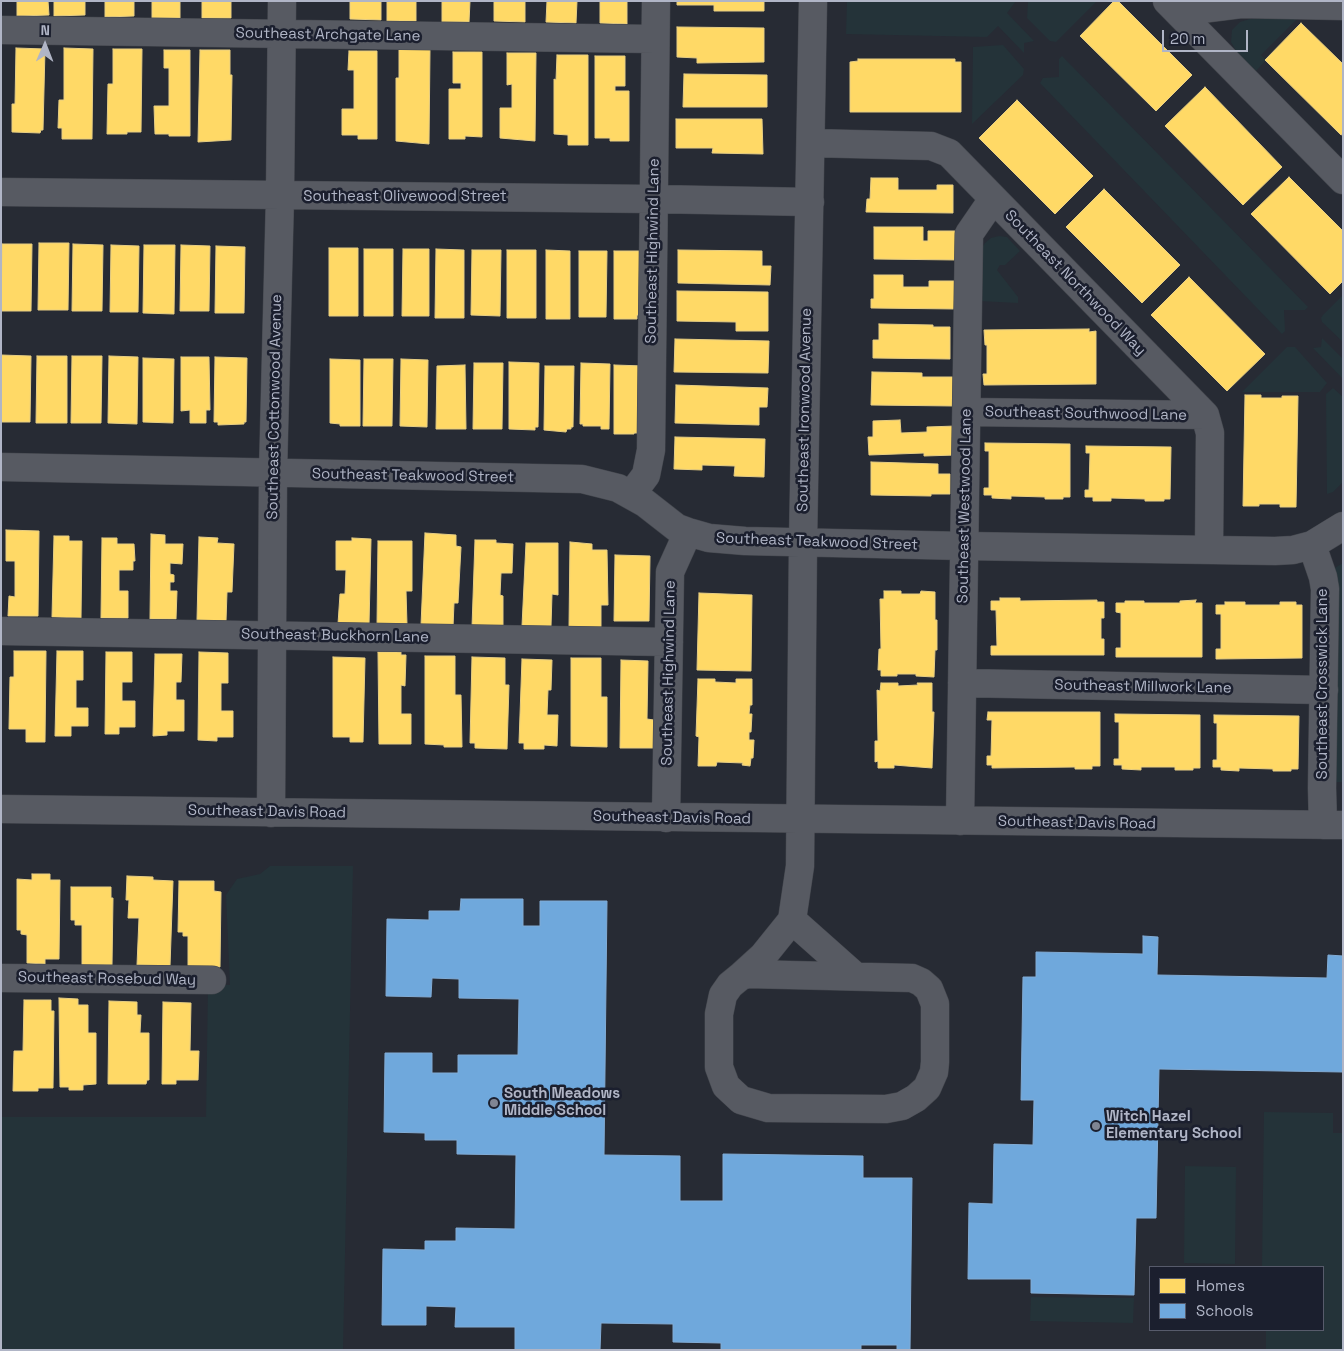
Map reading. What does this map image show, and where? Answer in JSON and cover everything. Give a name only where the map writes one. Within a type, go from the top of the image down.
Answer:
[{"type":"street","name":"Southeast Cottonwood Avenue","points":[[271,813],[273,472],[280,196],[282,1]]},
{"type":"street","name":"Southeast Highwind Lane","points":[[631,495],[646,475],[651,450],[656,1]]},
{"type":"street","name":"Southeast Ironwood Avenue","points":[[792,920],[800,866],[803,542],[813,1]]},
{"type":"street","points":[[1172,7],[1241,4],[1343,6]]},
{"type":"street","points":[[1172,7],[1343,180]]},
{"type":"street","name":"Southeast Archgate Lane","points":[[1,30],[655,39]]},
{"type":"street","name":"Southeast Northwood Way","points":[[811,143],[931,146],[949,153],[1205,415]]},
{"type":"street","name":"Southeast Olivewood Street","points":[[1,192],[810,202]]},
{"type":"street","name":"Southeast Westwood Lane","points":[[960,821],[969,234],[992,199]]},
{"type":"street","name":"Southeast Southwood Lane","points":[[967,412],[1205,415]]},
{"type":"street","points":[[1205,415],[1210,432],[1209,550]]},
{"type":"street","name":"Southeast Teakwood Street","points":[[1,467],[582,479],[618,488],[631,495],[677,528],[709,538],[964,546],[1275,551],[1292,550],[1312,545],[1343,526]]},
{"type":"street","name":"Southeast Highwind Lane","points":[[666,818],[670,572],[688,532]]},
{"type":"street","name":"Southeast Crosswick Lane","points":[[1312,545],[1325,589],[1322,783],[1333,825]]},
{"type":"street","name":"Southeast Buckhorn Lane","points":[[1,631],[669,642]]},
{"type":"street","name":"Southeast Millwork Lane","points":[[962,683],[1324,690]]},
{"type":"street","name":"Southeast Davis Road","points":[[1,809],[1333,825]]},
{"type":"street","points":[[741,976],[756,974],[855,976],[912,978],[921,982],[929,990],[936,1004],[934,1072],[931,1081],[922,1094],[902,1106],[886,1109],[768,1108],[748,1103],[737,1097],[726,1086],[719,1066],[719,1014],[723,995],[730,985],[763,956],[792,920],[855,976]]},
{"type":"street","name":"Southeast Rosebud Way","points":[[1,978],[212,980]]},
{"type":"shaded area","points":[[847,1],[1016,1],[1007,13],[1034,41],[1024,43],[1024,53],[998,26],[987,37],[846,34]]},
{"type":"shaded area","points":[[1028,1],[1097,1],[1056,42],[1050,41],[1027,18]]},
{"type":"shaded area","points":[[1253,18],[1297,19],[1261,55],[1266,60],[1256,71],[1238,54],[1231,42],[1232,30],[1240,22]]},
{"type":"shaded area","points":[[1003,45],[1024,69],[1023,75],[972,124],[973,47]]},
{"type":"shaded area","points":[[1062,56],[1308,307],[1305,310],[1284,310],[1285,331],[1282,334],[1040,83],[1043,78],[1059,77],[1059,59]]},
{"type":"shaded area","points":[[1007,237],[1020,251],[1005,265],[1000,265],[997,270],[1018,297],[1018,303],[979,301],[981,249],[991,238]]},
{"type":"shaded area","points":[[1343,295],[1343,342],[1322,322],[1321,318]]},
{"type":"shaded area","points":[[1322,338],[1343,359],[1343,379],[1313,348],[1321,347]]},
{"type":"shaded area","points":[[1287,347],[1295,347],[1327,383],[1320,392],[1242,392]]},
{"type":"shaded area","points":[[1333,388],[1343,397],[1343,482],[1333,492],[1327,494],[1326,394]]},
{"type":"shaded area","points":[[1343,563],[1343,782],[1333,782],[1333,569]]},
{"type":"shaded area","points":[[270,866],[353,866],[343,1350],[1,1350],[1,1117],[206,1117],[208,985],[230,985],[226,895],[237,879],[260,874]]},
{"type":"shaded area","points":[[1264,1112],[1333,1113],[1333,1133],[1343,1133],[1343,1350],[1266,1350],[1266,1331],[1324,1331],[1324,1266],[1262,1266]]},
{"type":"shaded area","points":[[1185,1166],[1236,1167],[1235,1264],[1184,1263]]},
{"type":"shaded area","points":[[1031,1297],[1134,1298],[1133,1323],[1030,1321]]},
{"type":"building: Homes","points":[[17,1],[48,1],[49,15],[17,16]]},
{"type":"building: Homes","points":[[54,1],[85,1],[85,15],[54,16]]},
{"type":"building: Homes","points":[[105,1],[134,1],[134,16],[105,17]]},
{"type":"building: Homes","points":[[152,1],[180,1],[180,18],[152,18]]},
{"type":"building: Homes","points":[[202,1],[231,1],[231,18],[202,18]]},
{"type":"building: Homes","points":[[350,1],[381,1],[381,20],[350,19]]},
{"type":"building: Homes","points":[[387,1],[416,1],[416,21],[387,21]]},
{"type":"building: Homes","points":[[442,1],[470,1],[469,22],[442,22]]},
{"type":"building: Homes","points":[[494,1],[525,1],[525,22],[494,21]]},
{"type":"building: Homes","points":[[547,1],[577,1],[576,23],[546,22]]},
{"type":"building: Homes","points":[[600,1],[627,1],[627,24],[600,23]]},
{"type":"building: Homes","points":[[677,1],[764,1],[764,11],[714,11],[714,5],[677,5]]},
{"type":"building: Homes","points":[[1114,1],[1118,1],[1192,75],[1156,111],[1080,36]]},
{"type":"building: Homes","points":[[1301,23],[1343,64],[1343,134],[1341,135],[1265,60]]},
{"type":"building: Homes","points":[[677,27],[764,28],[764,62],[697,63],[697,58],[677,57]]},
{"type":"building: Homes","points":[[16,48],[45,49],[43,130],[40,133],[12,132],[12,104],[15,104]]},
{"type":"building: Homes","points":[[64,48],[93,49],[92,139],[62,139],[62,128],[58,128],[59,100],[64,100]]},
{"type":"building: Homes","points":[[113,49],[142,49],[141,132],[107,134],[108,84],[113,84]]},
{"type":"building: Homes","points":[[399,49],[430,49],[429,144],[396,141],[396,78],[399,78]]},
{"type":"building: Homes","points":[[164,50],[190,50],[190,136],[155,134],[154,106],[169,106],[169,68],[164,68]]},
{"type":"building: Homes","points":[[200,50],[230,50],[230,75],[232,75],[231,140],[198,142]]},
{"type":"building: Homes","points":[[349,51],[377,51],[377,139],[358,139],[358,135],[342,135],[342,109],[354,109],[354,70],[348,70]]},
{"type":"building: Homes","points":[[453,52],[482,52],[482,137],[465,136],[465,139],[449,139],[449,89],[461,89],[461,83],[453,83]]},
{"type":"building: Homes","points":[[507,53],[536,53],[535,141],[500,138],[500,108],[512,108],[512,84],[507,85]]},
{"type":"building: Homes","points":[[557,55],[588,55],[588,145],[568,145],[568,135],[554,134],[554,79],[556,80]]},
{"type":"building: Homes","points":[[595,56],[625,56],[625,86],[615,86],[615,91],[629,91],[629,141],[610,141],[610,138],[595,138]]},
{"type":"building: Homes","points":[[858,59],[955,59],[955,62],[961,62],[961,112],[850,112],[850,62],[858,61]]},
{"type":"building: Homes","points":[[684,74],[767,75],[767,107],[683,107]]},
{"type":"building: Homes","points":[[1205,87],[1282,167],[1243,205],[1165,126]]},
{"type":"building: Homes","points":[[1017,100],[1093,176],[1055,214],[979,138]]},
{"type":"building: Homes","points":[[676,119],[762,119],[763,154],[712,153],[713,148],[676,148]]},
{"type":"building: Homes","points":[[1289,177],[1343,231],[1343,281],[1330,294],[1251,214]]},
{"type":"building: Homes","points":[[871,178],[898,178],[898,190],[937,190],[937,185],[953,185],[953,213],[866,212],[867,199],[870,199]]},
{"type":"building: Homes","points":[[1104,189],[1180,265],[1142,303],[1066,227]]},
{"type":"building: Homes","points":[[874,227],[923,227],[923,241],[928,241],[928,231],[958,231],[958,260],[874,259]]},
{"type":"building: Homes","points":[[39,243],[69,243],[68,310],[38,310]]},
{"type":"building: Homes","points":[[2,244],[32,244],[31,311],[1,311]]},
{"type":"building: Homes","points":[[73,244],[103,245],[102,311],[72,311]]},
{"type":"building: Homes","points":[[111,245],[139,246],[138,312],[110,312]]},
{"type":"building: Homes","points":[[144,245],[175,245],[174,314],[143,313]]},
{"type":"building: Homes","points":[[181,245],[210,246],[209,311],[180,311]]},
{"type":"building: Homes","points":[[216,246],[245,247],[244,313],[215,313]]},
{"type":"building: Homes","points":[[329,248],[358,248],[358,316],[329,316]]},
{"type":"building: Homes","points":[[364,249],[393,249],[393,316],[364,316]]},
{"type":"building: Homes","points":[[403,249],[429,249],[429,316],[402,316]]},
{"type":"building: Homes","points":[[436,249],[464,250],[464,318],[435,318]]},
{"type":"building: Homes","points":[[472,250],[501,250],[500,316],[471,315]]},
{"type":"building: Homes","points":[[507,250],[536,250],[536,318],[507,318]]},
{"type":"building: Homes","points":[[546,250],[570,251],[570,319],[546,319]]},
{"type":"building: Homes","points":[[678,250],[762,251],[762,266],[771,266],[770,285],[678,283]]},
{"type":"building: Homes","points":[[579,251],[607,251],[606,317],[579,317]]},
{"type":"building: Homes","points":[[614,251],[642,251],[641,315],[637,315],[637,319],[614,319]]},
{"type":"building: Homes","points":[[874,275],[903,275],[903,287],[929,287],[929,281],[958,281],[957,309],[871,308],[871,299],[874,299]]},
{"type":"building: Homes","points":[[1189,277],[1265,354],[1227,391],[1151,315]]},
{"type":"building: Homes","points":[[677,291],[768,292],[768,331],[736,331],[736,322],[677,321]]},
{"type":"building: Homes","points":[[879,324],[950,327],[950,359],[873,358],[873,340],[879,340]]},
{"type":"building: Homes","points":[[1089,329],[1089,332],[1096,331],[1096,384],[984,385],[983,374],[987,374],[987,345],[985,345],[984,330]]},
{"type":"building: Homes","points":[[675,339],[769,341],[768,373],[674,372]]},
{"type":"building: Homes","points":[[1,355],[31,356],[30,422],[1,422]]},
{"type":"building: Homes","points":[[37,356],[67,356],[67,423],[36,423]]},
{"type":"building: Homes","points":[[72,356],[102,356],[101,423],[71,423]]},
{"type":"building: Homes","points":[[109,356],[138,357],[137,424],[108,423]]},
{"type":"building: Homes","points":[[181,357],[209,357],[210,410],[206,410],[206,423],[190,423],[190,410],[181,411]]},
{"type":"building: Homes","points":[[215,357],[247,358],[246,422],[244,424],[218,425],[218,422],[214,422]]},
{"type":"building: Homes","points":[[143,358],[174,359],[173,423],[143,422]]},
{"type":"building: Homes","points":[[330,359],[360,360],[360,426],[340,426],[340,424],[330,423]]},
{"type":"building: Homes","points":[[364,359],[393,359],[392,426],[363,426]]},
{"type":"building: Homes","points":[[401,359],[428,360],[427,427],[400,426]]},
{"type":"building: Homes","points":[[509,362],[539,363],[538,427],[535,427],[535,430],[509,429]]},
{"type":"building: Homes","points":[[474,363],[503,363],[502,429],[473,429]]},
{"type":"building: Homes","points":[[581,363],[610,364],[609,429],[601,429],[601,426],[583,426],[583,424],[580,424]]},
{"type":"building: Homes","points":[[465,365],[466,429],[436,429],[437,366]]},
{"type":"building: Homes","points":[[614,365],[644,366],[640,433],[614,434]]},
{"type":"building: Homes","points":[[545,366],[574,366],[573,427],[567,429],[566,432],[544,430]]},
{"type":"building: Homes","points":[[872,372],[922,373],[922,377],[956,377],[955,406],[871,405]]},
{"type":"building: Homes","points":[[676,385],[768,388],[767,407],[759,407],[759,425],[675,423]]},
{"type":"building: Homes","points":[[1245,395],[1261,395],[1261,398],[1298,396],[1296,507],[1280,507],[1280,504],[1243,506]]},
{"type":"building: Homes","points":[[900,420],[901,433],[927,432],[927,427],[956,426],[956,455],[924,456],[924,453],[869,455],[868,437],[873,437],[873,421]]},
{"type":"building: Homes","points":[[675,437],[765,439],[764,477],[734,476],[735,466],[702,465],[702,470],[674,469]]},
{"type":"building: Homes","points":[[985,443],[1070,444],[1070,497],[1045,499],[1045,497],[1011,496],[1011,499],[992,498],[992,495],[984,495],[984,488],[989,488],[989,451],[985,451]]},
{"type":"building: Homes","points":[[1086,446],[1171,447],[1170,499],[1164,499],[1164,501],[1145,501],[1145,499],[1111,498],[1111,501],[1093,501],[1093,497],[1085,497],[1085,490],[1089,490],[1090,453],[1086,453]]},
{"type":"building: Homes","points":[[871,462],[938,464],[938,474],[950,474],[950,494],[931,494],[931,496],[871,495]]},
{"type":"building: Homes","points":[[6,530],[39,531],[38,616],[8,616],[9,596],[15,597],[15,561],[6,561]]},
{"type":"building: Homes","points":[[425,533],[456,535],[456,546],[461,547],[458,603],[454,603],[453,627],[421,625]]},
{"type":"building: Homes","points":[[151,534],[165,535],[165,544],[183,544],[182,564],[170,563],[170,574],[174,575],[174,582],[170,582],[170,591],[177,591],[176,619],[150,619]]},
{"type":"building: Homes","points":[[54,536],[69,536],[69,541],[82,541],[81,618],[52,617]]},
{"type":"building: Homes","points":[[199,537],[218,538],[217,543],[234,544],[232,592],[227,592],[226,621],[197,620]]},
{"type":"building: Homes","points":[[102,538],[117,538],[117,544],[134,544],[135,561],[133,561],[133,570],[119,570],[119,591],[128,591],[128,618],[101,618]]},
{"type":"building: Homes","points":[[352,538],[371,539],[369,625],[338,624],[340,594],[345,594],[346,570],[336,570],[336,541],[352,541]]},
{"type":"building: Homes","points":[[475,540],[496,540],[496,543],[513,544],[512,573],[501,573],[500,595],[503,596],[503,627],[472,627]]},
{"type":"building: Homes","points":[[378,541],[412,541],[412,591],[406,591],[407,625],[377,626]]},
{"type":"building: Homes","points":[[570,542],[592,544],[592,550],[607,550],[608,605],[601,605],[601,628],[569,628]]},
{"type":"building: Homes","points":[[526,543],[558,543],[558,595],[552,594],[551,626],[522,626]]},
{"type":"building: Homes","points":[[615,555],[650,556],[649,621],[614,621]]},
{"type":"building: Homes","points":[[884,591],[901,591],[901,594],[920,594],[921,591],[935,592],[937,650],[935,650],[934,677],[916,676],[916,674],[881,676],[881,670],[878,670],[879,649],[881,649],[880,599],[884,599]]},
{"type":"building: Homes","points":[[699,593],[752,595],[751,671],[697,670]]},
{"type":"building: Homes","points":[[1000,598],[1020,598],[1020,601],[1097,600],[1097,602],[1104,602],[1104,618],[1101,618],[1101,639],[1104,639],[1104,655],[991,655],[991,646],[997,646],[996,610],[991,610],[991,601],[1000,601]]},
{"type":"building: Homes","points":[[1196,600],[1195,603],[1202,603],[1202,657],[1116,657],[1116,648],[1121,648],[1121,613],[1116,612],[1116,603],[1144,601],[1144,603],[1180,603],[1180,601]]},
{"type":"building: Homes","points":[[1225,602],[1245,602],[1245,605],[1280,605],[1280,602],[1296,602],[1296,605],[1302,605],[1302,658],[1216,659],[1216,649],[1221,649],[1221,614],[1216,614],[1216,605],[1225,605]]},
{"type":"building: Homes","points":[[14,651],[46,651],[45,742],[26,742],[26,729],[9,729],[10,677],[14,677]]},
{"type":"building: Homes","points":[[57,651],[83,651],[83,680],[76,680],[76,708],[88,708],[88,726],[71,726],[71,736],[55,736]]},
{"type":"building: Homes","points":[[106,652],[132,652],[132,682],[122,682],[122,701],[135,701],[135,727],[119,727],[119,734],[105,734]]},
{"type":"building: Homes","points":[[199,652],[228,653],[228,683],[221,683],[221,711],[233,711],[233,737],[217,737],[217,741],[198,740]]},
{"type":"building: Homes","points":[[378,652],[401,652],[401,655],[406,655],[405,686],[401,685],[401,714],[411,714],[411,744],[379,744]]},
{"type":"building: Homes","points":[[155,654],[182,654],[181,682],[176,682],[176,700],[184,700],[184,731],[167,731],[167,735],[153,736]]},
{"type":"building: Homes","points":[[425,656],[455,656],[455,695],[461,695],[462,747],[425,744]]},
{"type":"building: Homes","points":[[333,657],[365,658],[363,742],[350,742],[350,737],[333,737]]},
{"type":"building: Homes","points":[[472,657],[505,658],[505,685],[509,685],[507,749],[475,748],[475,743],[470,743]]},
{"type":"building: Homes","points":[[571,658],[601,658],[601,697],[607,697],[607,747],[571,746]]},
{"type":"building: Homes","points":[[522,659],[552,660],[551,690],[548,690],[547,715],[558,715],[557,746],[544,745],[544,749],[524,749],[524,743],[519,743]]},
{"type":"building: Homes","points":[[621,660],[648,661],[647,719],[654,720],[654,748],[620,748]]},
{"type":"building: Homes","points":[[698,679],[715,679],[715,682],[736,683],[736,679],[752,679],[752,705],[750,705],[749,714],[752,714],[749,740],[754,740],[753,758],[751,758],[750,766],[742,765],[743,763],[717,762],[716,766],[698,766],[699,737],[696,736]]},
{"type":"building: Homes","points":[[881,683],[898,683],[898,686],[932,683],[932,712],[934,712],[932,768],[894,765],[894,768],[878,768],[878,761],[875,762],[875,741],[878,741],[877,690],[880,691]]},
{"type":"building: Homes","points":[[988,712],[1100,712],[1100,766],[1092,766],[1092,769],[1075,769],[1075,767],[992,768],[992,765],[987,765],[987,756],[991,756],[992,720],[987,720]]},
{"type":"building: Homes","points":[[1115,714],[1200,715],[1200,768],[1175,770],[1175,767],[1141,767],[1141,770],[1122,769],[1122,765],[1114,765],[1114,759],[1119,759],[1119,722],[1115,722]]},
{"type":"building: Homes","points":[[1214,715],[1299,716],[1298,769],[1273,771],[1273,769],[1239,768],[1239,771],[1221,770],[1221,767],[1213,767],[1213,760],[1217,760],[1217,723],[1214,723]]},
{"type":"building: Homes","points":[[32,874],[50,874],[50,880],[60,880],[59,959],[45,959],[45,964],[27,963],[27,935],[21,934],[21,930],[17,930],[17,879],[32,880]]},
{"type":"building: Homes","points":[[127,876],[153,877],[153,880],[173,881],[170,966],[137,965],[139,918],[128,918],[129,900],[126,900]]},
{"type":"building: Homes","points":[[179,881],[214,881],[214,891],[221,892],[220,967],[188,966],[188,936],[183,936],[183,932],[178,932]]},
{"type":"building: Homes","points":[[71,887],[111,887],[111,898],[113,898],[112,965],[82,965],[82,925],[75,925],[75,920],[71,920]]},
{"type":"building: Homes","points":[[59,998],[78,999],[78,1005],[88,1005],[88,1033],[96,1033],[96,1084],[83,1085],[83,1090],[69,1090],[69,1087],[60,1087]]},
{"type":"building: Homes","points":[[24,1000],[51,1000],[51,1011],[54,1011],[53,1088],[38,1088],[38,1091],[13,1091],[14,1051],[23,1051]]},
{"type":"building: Homes","points":[[109,1001],[137,1002],[137,1015],[141,1015],[140,1033],[149,1033],[149,1080],[147,1080],[146,1084],[108,1084]]},
{"type":"building: Homes","points":[[163,1002],[191,1003],[190,1051],[199,1051],[198,1080],[176,1080],[176,1084],[162,1084]]},
{"type":"building: Schools","name":"South Meadows Middle School","points":[[461,899],[523,899],[523,926],[540,926],[540,901],[607,901],[604,1155],[680,1156],[680,1201],[723,1201],[723,1154],[863,1156],[863,1178],[912,1178],[910,1350],[897,1350],[897,1345],[861,1345],[861,1350],[721,1350],[721,1343],[673,1342],[673,1324],[601,1323],[600,1350],[515,1350],[515,1327],[455,1327],[456,1307],[426,1306],[426,1325],[382,1325],[383,1249],[425,1250],[425,1241],[456,1241],[456,1228],[515,1229],[516,1155],[457,1154],[457,1140],[425,1140],[425,1133],[384,1132],[385,1053],[432,1053],[432,1073],[458,1073],[458,1055],[518,1055],[519,999],[459,998],[459,979],[432,978],[431,997],[386,996],[387,919],[429,920],[429,911],[460,911]]},
{"type":"building: Schools","name":"Witch Hazel Elementary School","points":[[1143,936],[1158,937],[1157,975],[1327,978],[1328,955],[1343,956],[1343,1072],[1159,1069],[1156,1218],[1136,1218],[1134,1295],[1031,1293],[1031,1279],[968,1279],[969,1203],[993,1204],[994,1144],[1033,1145],[1034,1100],[1021,1100],[1023,977],[1036,977],[1036,952],[1143,954]]},
{"type":"place","name":"South Meadows Middle School","points":[[494,1103]]},
{"type":"place","name":"Witch Hazel Elementary School","points":[[1096,1126]]}]
